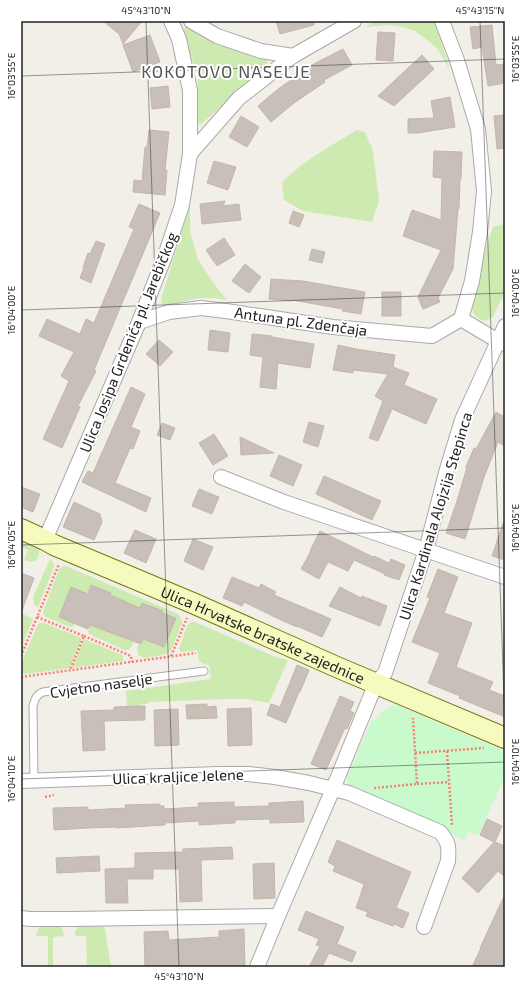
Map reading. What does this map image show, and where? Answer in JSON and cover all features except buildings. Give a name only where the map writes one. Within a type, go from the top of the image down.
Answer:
[{"type":"street","name":"Ulica Josipa Grdenića pl. Jarebičkog","points":[[45,540],[139,322],[165,256],[182,205],[190,154],[190,90],[179,39],[171,21]]},
{"type":"street","points":[[191,21],[217,36],[261,51],[293,56]]},
{"type":"street","points":[[190,154],[239,98],[293,56],[354,21]]},
{"type":"street","points":[[442,21],[457,60],[478,129],[484,191],[480,232],[472,281],[461,319],[501,343]]},
{"type":"street","name":"Antuna pl. Zdenčaja","points":[[139,322],[169,312],[201,308],[333,327],[432,336],[461,319]]},
{"type":"street","name":"Ulica Kardinala Alojzija Stepinca","points":[[376,683],[385,673],[426,550],[447,469],[462,420],[501,343],[505,326]]},
{"type":"street","points":[[221,477],[284,502],[505,577]]},
{"type":"street","name":"Ulica Hrvatske bratske zajednice","points":[[21,530],[195,604],[338,668],[376,683],[497,743]]},
{"type":"street","points":[[257,967],[333,789],[376,683]]},
{"type":"street","name":"Ulica kraljice Jelene","points":[[27,781],[219,774],[248,774],[275,777],[309,783],[349,793],[440,832],[448,844]]},
{"type":"street","points":[[424,927],[448,861],[448,844]]},
{"type":"street","points":[[21,918],[70,919],[278,916]]},
{"type":"lane","name":"Cvjetno naselje","points":[[27,781],[33,706],[38,695],[43,692],[204,671]]},
{"type":"path","points":[[21,656],[59,562]]},
{"type":"path","points":[[171,657],[188,615]]},
{"type":"path","points":[[37,617],[131,656],[132,662]]},
{"type":"path","points":[[70,670],[84,636]]},
{"type":"path","points":[[21,677],[196,653]]},
{"type":"path","points":[[412,716],[417,784]]},
{"type":"path","points":[[415,753],[447,751],[497,743]]},
{"type":"path","points":[[447,751],[454,842],[448,844]]},
{"type":"path","points":[[349,793],[353,790],[449,782]]},
{"type":"green space","points":[[374,21],[435,21],[450,70],[437,48],[415,31],[387,25],[366,27]]},
{"type":"green space","points":[[186,26],[193,27],[265,57],[268,64],[266,68],[201,124],[198,123],[196,118],[198,76],[183,30]]},
{"type":"green space","points":[[357,130],[365,132],[373,151],[379,201],[372,222],[303,211],[284,200],[282,183],[284,180],[304,163]]},
{"type":"green space","points":[[190,205],[190,231],[198,260],[227,300],[199,298],[164,306],[161,299]]},
{"type":"green space","points":[[505,224],[505,291],[493,317],[485,321],[476,316],[473,312],[472,306],[484,254],[493,227]]},
{"type":"green space","points":[[21,541],[39,550],[38,557],[35,561],[30,562],[24,560],[28,550],[21,547]]},
{"type":"green space","points":[[50,559],[53,562],[54,567],[38,607],[34,604],[33,597]]},
{"type":"green space","points":[[66,566],[178,614],[181,618],[182,624],[171,650],[167,654],[145,658],[138,655],[137,648],[143,639],[164,647],[175,618],[162,613],[163,611],[142,603],[140,608],[110,595],[111,593],[92,585],[88,594],[71,587],[75,624],[73,627],[44,616],[43,612],[59,569]]},
{"type":"green space","points":[[21,613],[33,619],[21,649]]},
{"type":"green space","points":[[193,622],[276,657],[288,660],[269,703],[246,699],[229,699],[148,702],[147,704],[141,704],[141,706],[127,707],[126,691],[211,679],[209,665],[199,661],[197,650],[181,652],[179,649],[187,626],[189,623]]},
{"type":"green space","points":[[41,623],[82,638],[70,668],[26,674],[21,673],[21,664],[38,624]]},
{"type":"green space","points":[[90,625],[134,642],[129,650],[124,650],[89,634],[88,632]]},
{"type":"green space","points":[[84,639],[122,655],[123,661],[72,668]]},
{"type":"green space","points":[[396,705],[505,751],[505,776],[478,836],[469,832],[464,841],[443,828],[349,786],[348,775],[372,719],[375,720],[386,708]]},
{"type":"green space","points":[[104,924],[111,967],[87,967],[86,936],[75,936],[75,931],[79,926]]},
{"type":"green space","points":[[44,925],[58,926],[64,932],[64,936],[53,937],[53,967],[48,967],[48,936],[36,936],[38,929]]},
{"type":"district","name":"KOKOTOVO NASELJE","points":[[226,71]]}]
